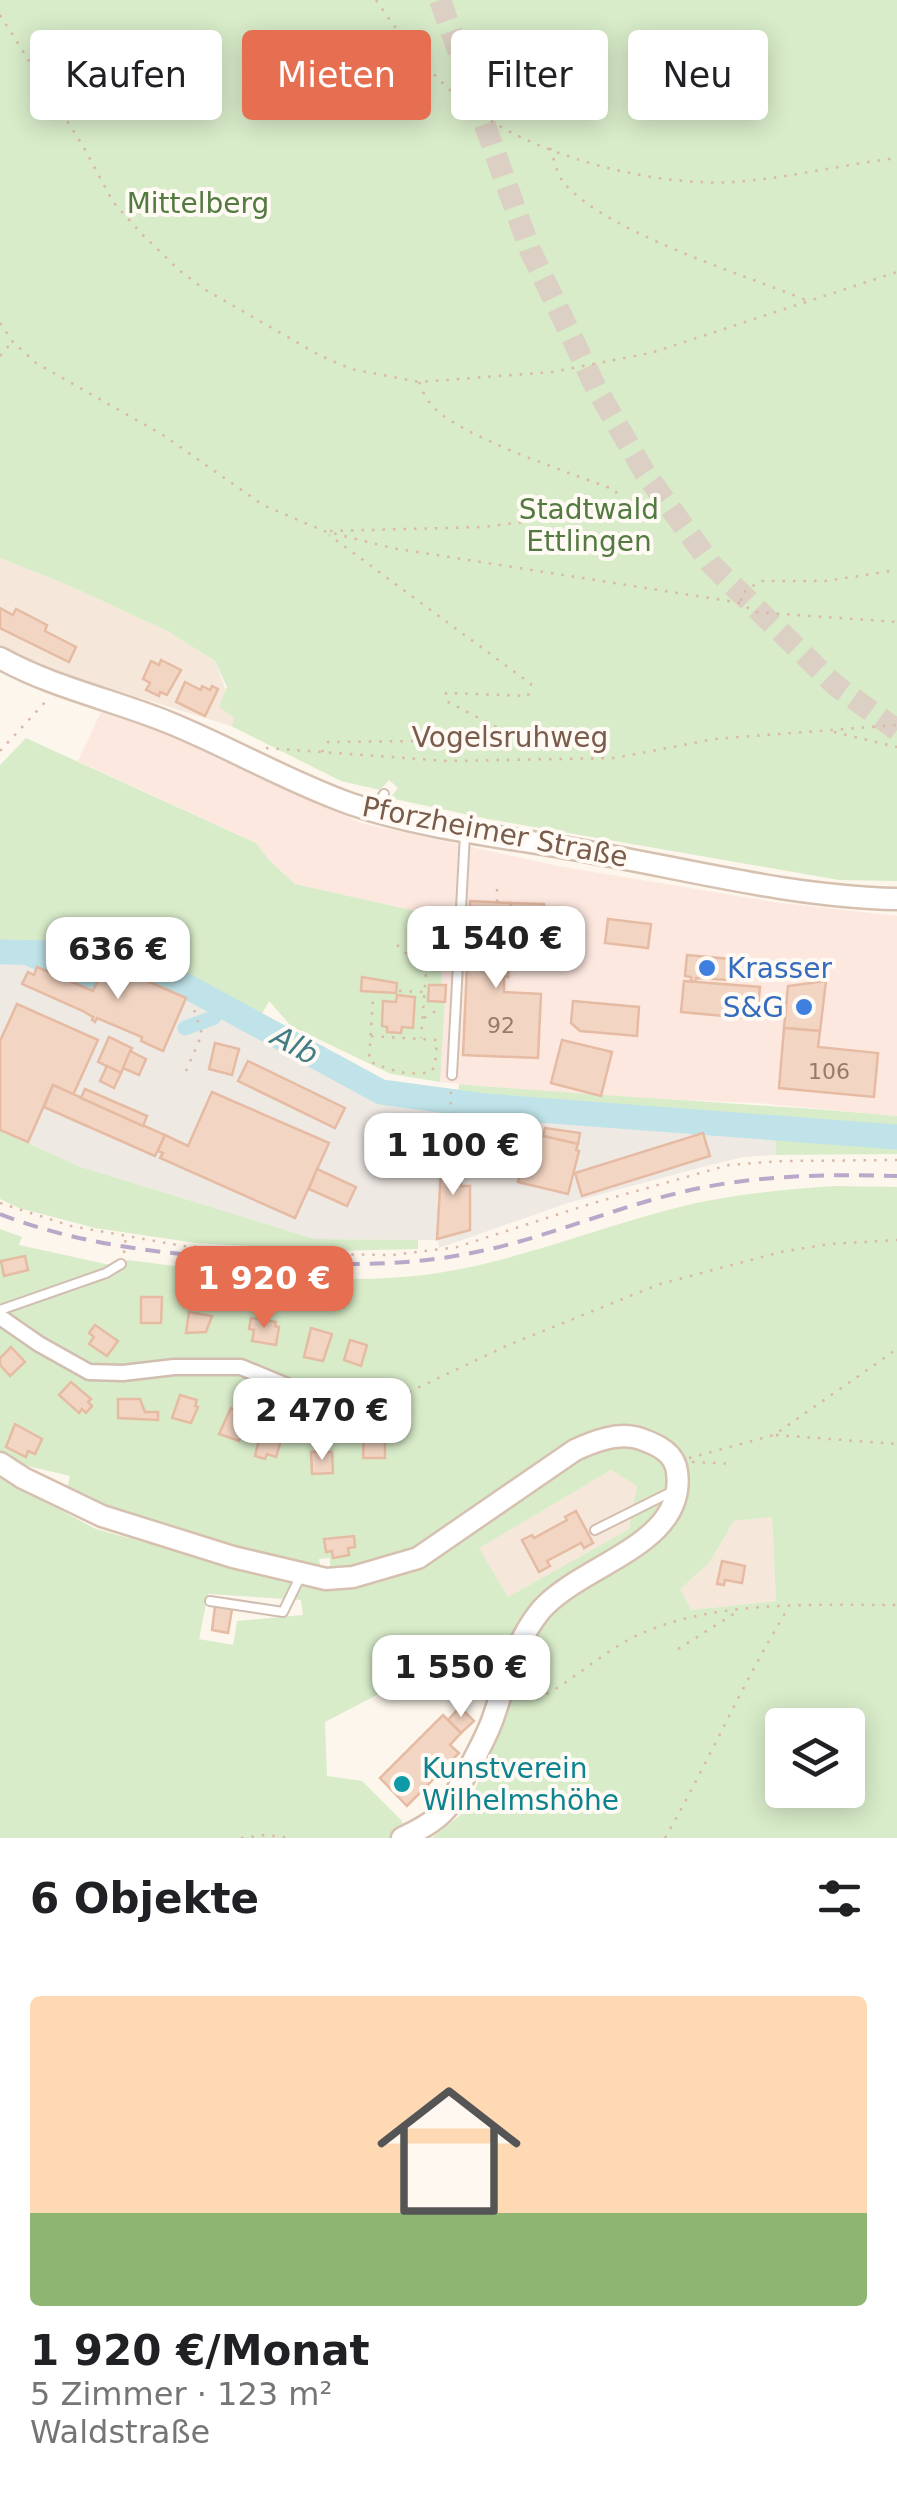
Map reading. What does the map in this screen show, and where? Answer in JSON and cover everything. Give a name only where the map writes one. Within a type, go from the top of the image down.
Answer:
[{"type":"main road","name":"Pforzheimer Straße","points":[[0,658],[42,678],[169,722],[332,796],[379,802],[465,831],[826,894],[897,900]]},
{"type":"main road","points":[[0,1462],[23,1478],[102,1516],[301,1576],[352,1577],[418,1558],[575,1450],[598,1440],[635,1436],[658,1446],[676,1461],[680,1489],[666,1519],[645,1540],[574,1582],[541,1610],[521,1643],[490,1725],[446,1810],[402,1838]]},
{"type":"street","points":[[0,1314],[38,1344],[88,1372],[241,1366],[337,1412]]},
{"type":"lane","points":[[452,1074],[465,831]]},
{"type":"lane","points":[[0,1314],[120,1264]]},
{"type":"lane","points":[[595,1530],[680,1489]]},
{"type":"lane","points":[[210,1601],[283,1612],[301,1576]]},
{"type":"path","points":[[376,0],[406,44],[469,106],[516,135],[592,164],[650,178],[744,182],[897,158]]},
{"type":"path","points":[[0,15],[83,146],[112,202],[204,289],[351,369],[419,382],[552,372],[651,353],[897,272]]},
{"type":"path","points":[[550,148],[562,182],[592,206],[655,241],[810,302]]},
{"type":"path","points":[[0,323],[12,342],[36,364],[163,436],[263,505],[324,531],[392,548],[590,576],[741,603],[754,612],[897,622]]},
{"type":"path","points":[[0,356],[12,342]]},
{"type":"path","points":[[324,531],[483,526],[546,519],[622,502],[615,490],[460,426],[431,406],[419,382]]},
{"type":"path","points":[[322,752],[328,742],[506,740],[508,733],[446,701],[446,693],[528,696],[531,684],[324,531]]},
{"type":"path","points":[[741,603],[741,594],[760,582],[826,581],[897,570]]},
{"type":"path","points":[[0,751],[53,694]]},
{"type":"path","name":"Vogelsruhweg","points":[[245,755],[251,747],[447,762],[615,758],[714,740],[897,725]]},
{"type":"path","points":[[828,730],[897,748]]},
{"type":"path","points":[[497,884],[497,902]]},
{"type":"path","points":[[397,945],[423,966],[421,1039]]},
{"type":"path","points":[[399,991],[425,992]]},
{"type":"path","points":[[371,1036],[436,1040],[435,1066],[431,1072],[414,1075],[393,1072],[369,1061],[373,998]]},
{"type":"path","points":[[186,1070],[202,1034],[192,1002]]},
{"type":"path","points":[[423,1019],[442,1007],[456,1006]]},
{"type":"path","points":[[450,1136],[451,1096]]},
{"type":"path","points":[[0,1204],[71,1226],[183,1246],[290,1254],[394,1255],[440,1250],[728,1165],[897,1160]]},
{"type":"path","points":[[120,1264],[126,1234]]},
{"type":"path","points":[[337,1412],[409,1392],[506,1346],[660,1284],[780,1252],[897,1240]]},
{"type":"path","points":[[774,1435],[897,1349]]},
{"type":"path","points":[[676,1461],[774,1435],[897,1444]]},
{"type":"path","points":[[676,1461],[734,1464]]},
{"type":"path","points":[[501,1693],[531,1699],[548,1694],[637,1635],[685,1618],[741,1610],[897,1604]]},
{"type":"path","points":[[665,1838],[788,1608]]},
{"type":"path","points":[[678,1649],[741,1610]]},
{"type":"path","points":[[241,1838],[292,1838]]},
{"type":"shaded area","points":[[0,558],[169,632],[215,661],[236,718],[231,726],[40,667],[0,647]]},
{"type":"shaded area","points":[[101,712],[164,733],[361,823],[558,866],[774,902],[897,916],[897,1116],[757,1103],[601,1097],[440,1082],[446,986],[441,985],[420,912],[295,884],[256,843],[78,761]]},
{"type":"shaded area","points":[[17,956],[108,958],[190,994],[377,1101],[458,1114],[775,1137],[776,1155],[743,1157],[568,1203],[439,1248],[438,1240],[315,1239],[81,1167],[0,1131],[0,965],[14,964]]},
{"type":"shaded area","points":[[611,1470],[637,1486],[629,1529],[508,1597],[478,1548]]},
{"type":"shaded area","points":[[772,1517],[776,1601],[691,1610],[679,1589],[709,1563],[734,1521]]},
{"type":"green space","name":"Stadtwald Ettlingen","points":[[0,0],[897,0],[897,881],[839,880],[488,819],[390,798],[398,788],[389,780],[380,790],[341,781],[231,726],[235,718],[219,707],[227,687],[215,661],[169,632],[0,558]]},
{"type":"green space","points":[[26,738],[256,843],[295,884],[420,912],[444,922],[441,985],[446,985],[440,1082],[391,1074],[291,1026],[269,1001],[262,1014],[235,1007],[114,947],[9,945],[0,965],[0,765]]},
{"type":"green space","points":[[459,1084],[897,1116],[897,1154],[776,1155],[775,1137],[458,1114]]},
{"type":"green space","points":[[0,1131],[81,1167],[315,1239],[418,1240],[418,1249],[331,1251],[196,1243],[95,1228],[19,1208],[0,1199]]},
{"type":"green space","points":[[835,1186],[897,1187],[897,1838],[432,1838],[468,1809],[518,1675],[490,1667],[473,1645],[325,1722],[327,1776],[362,1781],[401,1820],[410,1838],[0,1838],[0,1478],[96,1529],[291,1583],[327,1589],[370,1581],[330,1570],[330,1558],[319,1559],[321,1569],[192,1537],[92,1500],[67,1488],[70,1476],[19,1464],[0,1451],[0,1229],[22,1237],[19,1245],[124,1268],[127,1260],[279,1276],[395,1278],[492,1262],[638,1218],[751,1194]],"holes":[[[611,1470],[637,1486],[629,1529],[508,1597],[479,1548]],[[772,1517],[776,1601],[691,1610],[680,1589],[709,1563],[734,1521]],[[208,1594],[301,1600],[303,1615],[237,1621],[233,1645],[199,1639]]]},
{"type":"building","points":[[0,608],[13,615],[16,609],[47,625],[45,631],[76,647],[69,662],[0,628]]},
{"type":"building","points":[[161,660],[181,670],[167,695],[160,692],[159,696],[146,690],[150,683],[143,679],[151,661],[159,665]]},
{"type":"building","points":[[185,682],[201,690],[202,686],[218,689],[205,716],[176,702]]},
{"type":"building","points":[[470,901],[511,903],[504,992],[541,994],[538,1058],[463,1055]]},
{"type":"building","points":[[511,903],[544,904],[542,955],[509,954]]},
{"type":"building","points":[[608,919],[651,924],[648,948],[605,943]]},
{"type":"building","name":"Krasser","points":[[687,955],[730,959],[728,980],[691,981],[691,977],[685,976]]},
{"type":"building","points":[[106,963],[186,998],[163,1051],[141,1041],[142,1037],[97,1018],[95,1022],[83,1011],[22,984],[28,972],[34,975],[37,967],[93,991]]},
{"type":"building","points":[[362,977],[397,983],[396,993],[361,991]]},
{"type":"building","points":[[684,981],[760,987],[757,1019],[681,1012]]},
{"type":"building","name":"S&G","points":[[826,981],[820,1031],[784,1028],[788,986]]},
{"type":"building","points":[[429,985],[446,985],[445,1002],[428,1001]]},
{"type":"building","points":[[397,995],[415,997],[413,1028],[402,1027],[401,1033],[387,1032],[387,1027],[382,1026],[383,1001],[396,1002]]},
{"type":"building","points":[[573,1001],[639,1007],[637,1036],[580,1031],[571,1023]]},
{"type":"building","points":[[17,1004],[98,1040],[73,1095],[53,1085],[28,1142],[0,1130],[0,1041]]},
{"type":"building","points":[[784,1028],[820,1031],[818,1047],[878,1053],[874,1097],[779,1088]]},
{"type":"building","points":[[109,1037],[132,1048],[121,1073],[98,1062]]},
{"type":"building","points":[[562,1040],[612,1052],[601,1096],[551,1083]]},
{"type":"building","points":[[215,1043],[239,1049],[232,1075],[209,1069]]},
{"type":"building","points":[[130,1051],[146,1059],[139,1075],[123,1068]]},
{"type":"building","points":[[248,1061],[345,1108],[335,1128],[238,1081]]},
{"type":"building","points":[[107,1066],[121,1073],[114,1088],[100,1081]]},
{"type":"building","points":[[53,1085],[165,1135],[155,1156],[44,1107]]},
{"type":"building","points":[[85,1089],[147,1116],[143,1126],[81,1098]]},
{"type":"building","points":[[212,1092],[329,1143],[295,1218],[160,1158],[163,1153],[158,1151],[165,1135],[188,1146]]},
{"type":"building","points":[[545,1128],[580,1133],[578,1144],[543,1136]]},
{"type":"building","points":[[530,1133],[578,1144],[568,1194],[518,1182]]},
{"type":"building","points":[[703,1133],[710,1156],[582,1196],[575,1173]]},
{"type":"building","points":[[442,1153],[461,1153],[461,1186],[470,1186],[470,1230],[437,1239]]},
{"type":"building","points":[[317,1169],[356,1187],[347,1206],[309,1189]]},
{"type":"building","points":[[25,1256],[28,1270],[4,1276],[1,1261]]},
{"type":"building","points":[[141,1297],[162,1297],[161,1323],[141,1323]]},
{"type":"building","points":[[189,1312],[212,1316],[206,1332],[186,1333]]},
{"type":"building","points":[[251,1318],[276,1322],[276,1345],[252,1341]]},
{"type":"building","points":[[95,1325],[118,1341],[107,1356],[89,1344],[94,1337],[89,1333]]},
{"type":"building","points":[[311,1328],[332,1334],[323,1361],[304,1357]]},
{"type":"building","points":[[350,1340],[367,1345],[361,1366],[344,1360]]},
{"type":"building","points":[[11,1347],[25,1362],[10,1376],[0,1365],[0,1358]]},
{"type":"building","points":[[71,1382],[91,1399],[88,1402],[92,1406],[86,1413],[82,1409],[79,1413],[59,1395]]},
{"type":"building","points":[[180,1395],[197,1400],[191,1423],[172,1418]]},
{"type":"building","points":[[118,1399],[140,1399],[145,1412],[158,1412],[158,1420],[118,1418]]},
{"type":"building","points":[[231,1408],[248,1417],[239,1441],[219,1434]]},
{"type":"building","points":[[15,1424],[42,1439],[35,1454],[28,1451],[26,1457],[6,1447]]},
{"type":"building","points":[[262,1427],[284,1430],[276,1457],[255,1456]]},
{"type":"building","points":[[364,1433],[385,1433],[385,1458],[363,1458]]},
{"type":"building","points":[[311,1452],[332,1452],[333,1473],[312,1474]]},
{"type":"building","points":[[576,1511],[593,1543],[584,1548],[581,1543],[547,1561],[550,1566],[539,1572],[522,1540],[532,1535],[534,1538]]},
{"type":"building","points":[[354,1536],[355,1547],[348,1548],[349,1555],[333,1558],[332,1551],[326,1552],[324,1539]]},
{"type":"building","points":[[722,1561],[745,1566],[742,1583],[725,1580],[724,1585],[717,1584]]},
{"type":"building","points":[[215,1606],[232,1609],[228,1633],[212,1630]]},
{"type":"building","points":[[460,1707],[474,1721],[461,1733],[448,1720]]},
{"type":"building","points":[[443,1715],[461,1733],[450,1745],[459,1753],[407,1806],[380,1778]]},
{"type":"waterway","name":"Alb","points":[[0,952],[113,954],[155,969],[381,1092],[485,1106],[897,1137]]},
{"type":"waterway","points":[[24,953],[27,958],[95,988]]},
{"type":"waterway","points":[[185,1028],[213,1018],[222,1007]]},
{"type":"tunnel","points":[[440,0],[530,250],[596,388],[645,473],[711,564],[835,685],[897,730]]},
{"type":"railway","points":[[0,1214],[58,1233],[148,1250],[299,1263],[390,1263],[451,1257],[506,1245],[653,1200],[732,1182],[897,1176]]},
{"type":"place","name":"Krasser","points":[[707,968]]},
{"type":"place","name":"S&G","points":[[804,1007]]},
{"type":"place","name":"Kunstverein Wilhelmshöhe","points":[[402,1784]]},
{"type":"park label","name":"Mittelberg","points":[[198,203]]}]
